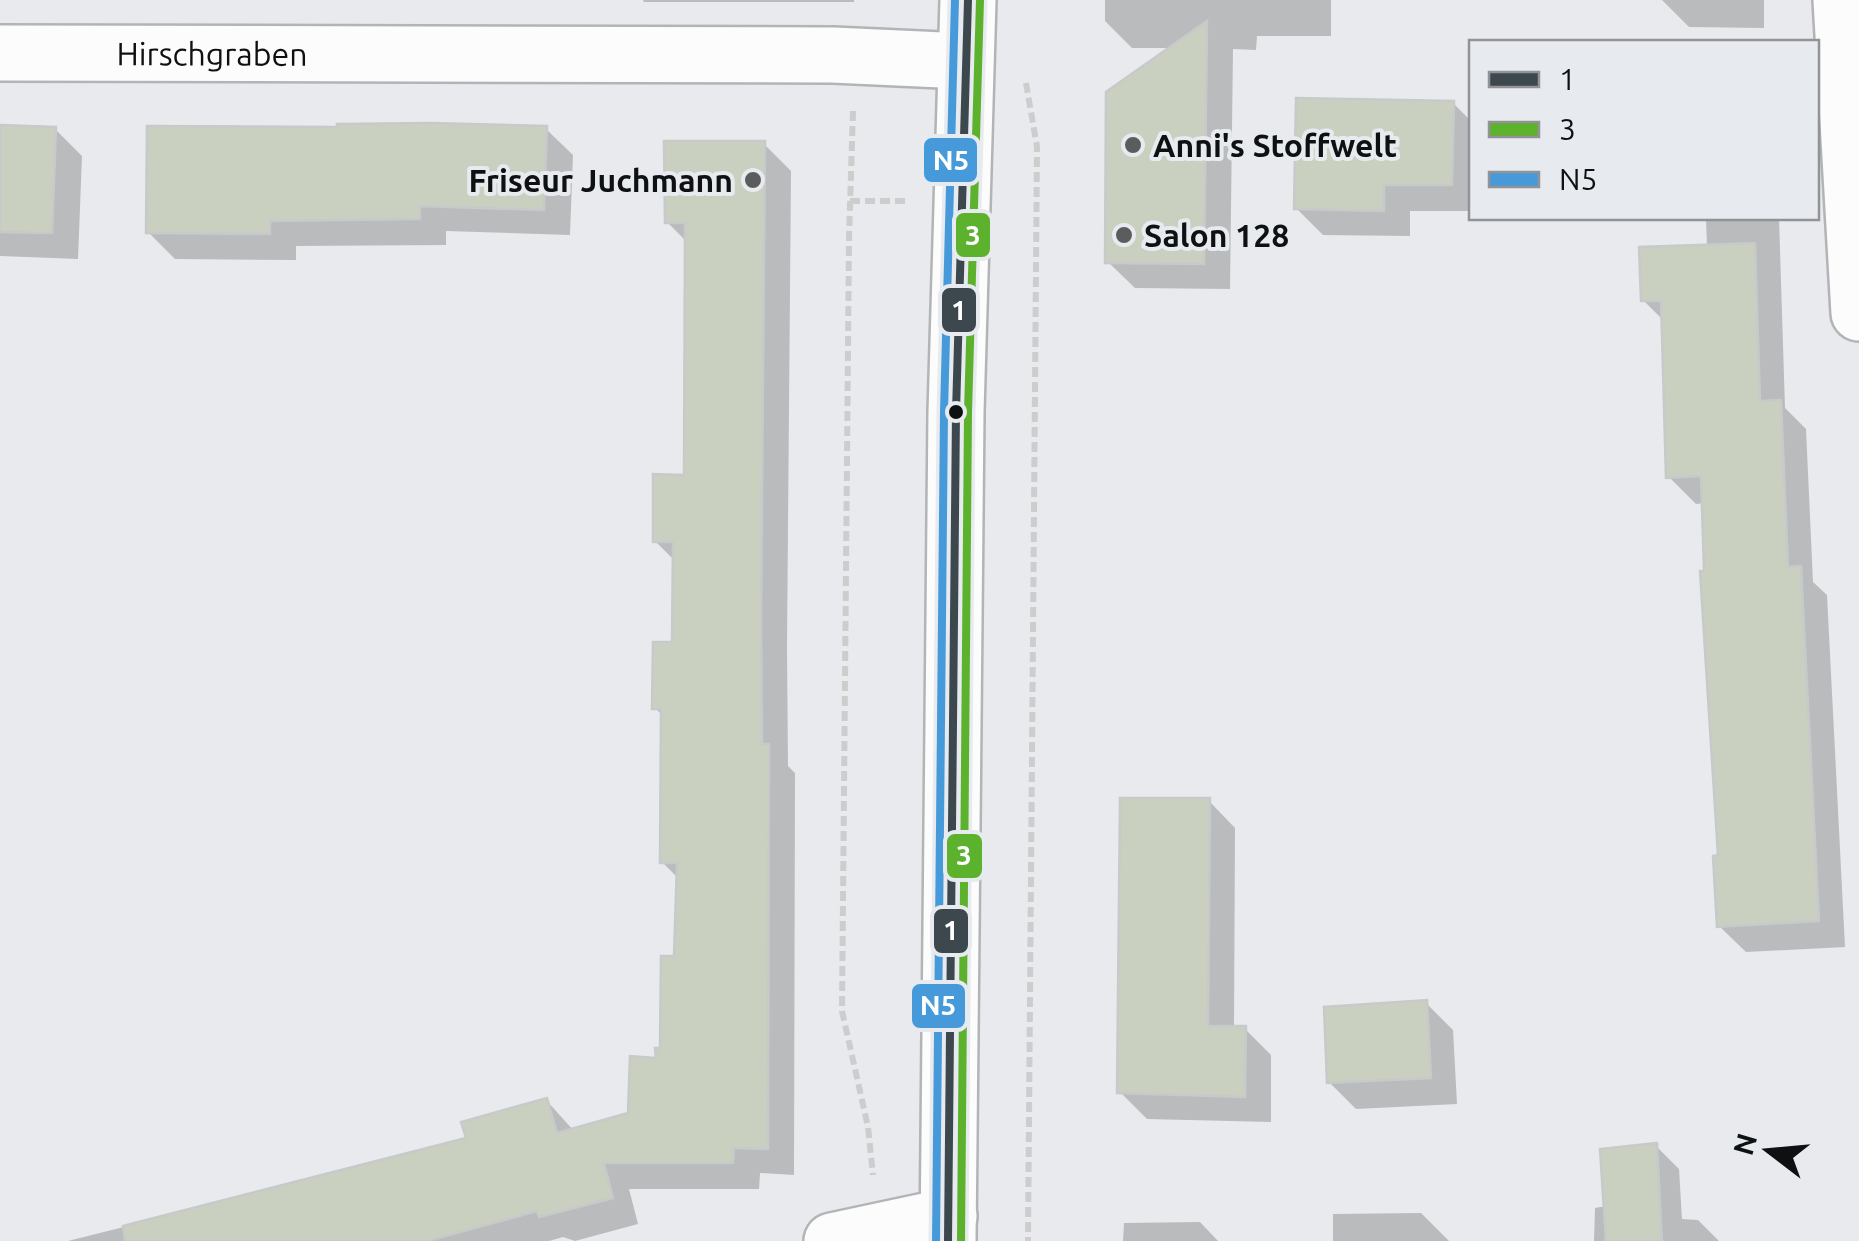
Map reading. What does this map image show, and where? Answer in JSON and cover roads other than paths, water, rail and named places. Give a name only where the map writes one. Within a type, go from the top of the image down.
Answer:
[{"type":"street","points":[[857,1235],[948,1228],[957,392],[968,0]]},
{"type":"street","points":[[1841,0],[1859,313]]},
{"type":"street","name":"Hirschgraben","points":[[0,53],[858,56],[964,61]]},
{"type":"place","name":"Anni's Stoffwelt","points":[[1133,145]]},
{"type":"place","name":"Friseur Juchmann","points":[[753,180]]},
{"type":"place","name":"Salon 128","points":[[1124,235]]}]
